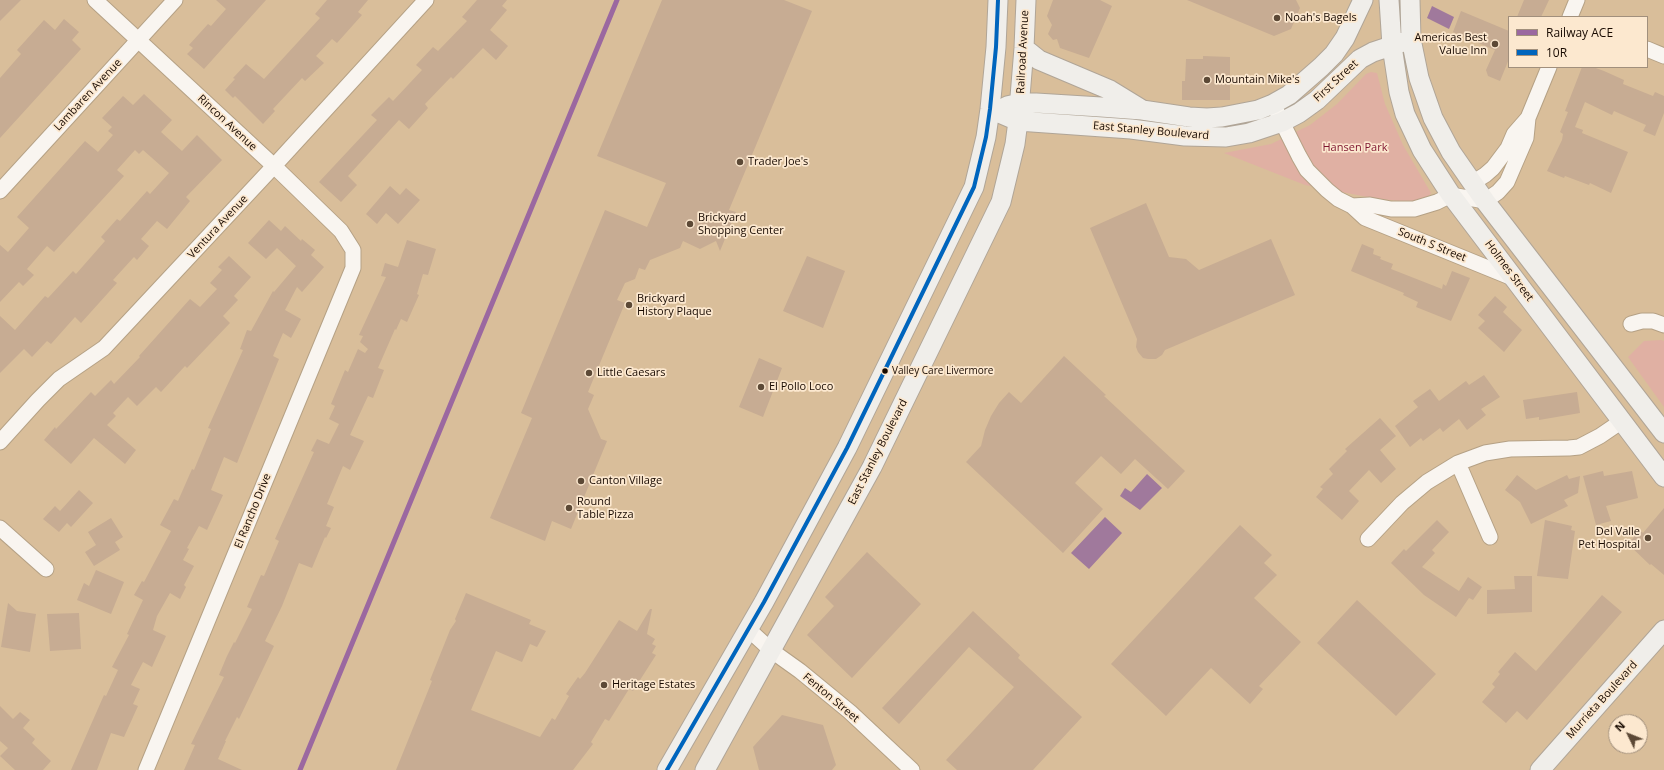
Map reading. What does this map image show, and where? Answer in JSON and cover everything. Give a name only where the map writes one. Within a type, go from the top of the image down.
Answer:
[{"type":"main road","points":[[667,770],[748,629],[847,448],[974,187],[986,137],[990,109],[996,47],[998,0]]},
{"type":"main road","name":"Railroad Avenue","points":[[1019,112],[1026,0]]},
{"type":"main road","name":"First Street","points":[[1273,104],[1289,95],[1303,84],[1334,54],[1352,24],[1363,0]]},
{"type":"main road","points":[[1389,0],[1392,46]]},
{"type":"main road","points":[[1410,0],[1412,39],[1419,78],[1433,118],[1451,152],[1485,201],[1664,433]]},
{"type":"main road","name":"First Street","points":[[1282,122],[1299,113],[1317,100],[1360,59],[1373,52],[1412,39]]},
{"type":"main road","name":"Holmes Street","points":[[1392,46],[1395,72],[1405,114],[1422,150],[1451,195],[1664,477]]},
{"type":"main road","points":[[1024,48],[1039,60],[1110,90],[1142,110]]},
{"type":"main road","name":"East Stanley Boulevard","points":[[1019,112],[1142,110],[1189,117],[1222,117],[1242,114],[1273,104]]},
{"type":"main road","name":"East Stanley Boulevard","points":[[990,109],[1131,129],[1206,137],[1226,137],[1249,133],[1282,122]]},
{"type":"main road","name":"East Stanley Boulevard","points":[[705,770],[872,467],[1001,202],[1015,144],[1019,112]]},
{"type":"main road","name":"Murrieta Boulevard","points":[[1540,770],[1664,630]]},
{"type":"street","name":"Rincon Avenue","points":[[95,0],[274,166],[341,231],[352,250]]},
{"type":"street","name":"Lambaren Avenue","points":[[0,191],[175,0]]},
{"type":"street","name":"Ventura Avenue","points":[[0,442],[59,379],[104,348],[426,0]]},
{"type":"street","points":[[1570,16],[1577,0]]},
{"type":"street","points":[[1648,48],[1664,56]]},
{"type":"street","points":[[1352,206],[1370,205],[1391,209],[1414,209],[1438,202],[1451,195],[1485,201],[1498,192],[1507,182],[1526,138],[1528,118],[1549,68]]},
{"type":"street","name":"South S Street","points":[[1273,104],[1299,156],[1316,181],[1338,199],[1352,206],[1365,218],[1515,279]]},
{"type":"street","points":[[1472,183],[1493,168],[1508,148],[1514,134],[1528,118]]},
{"type":"street","name":"El Rancho Drive","points":[[146,770],[353,268],[352,250]]},
{"type":"street","points":[[1631,324],[1642,320],[1653,321],[1664,325]]},
{"type":"street","points":[[1368,539],[1402,503],[1422,486],[1458,463],[1485,453],[1510,449],[1579,447],[1588,443],[1622,421]]},
{"type":"street","points":[[1458,463],[1490,537]]},
{"type":"street","points":[[0,528],[46,569]]},
{"type":"street","name":"Fenton Street","points":[[748,629],[850,712],[912,770]]},
{"type":"green space","name":"Hansen Park","points":[[1371,72],[1377,73],[1385,104],[1403,145],[1431,193],[1427,198],[1408,202],[1373,198],[1305,185],[1224,153],[1271,144],[1310,125],[1337,104],[1366,74]]},
{"type":"green space","points":[[1644,341],[1664,341],[1664,407],[1628,357]]},
{"type":"shaded area","points":[[1432,6],[1454,17],[1449,29],[1427,18]]},
{"type":"shaded area","points":[[1147,474],[1162,488],[1140,510],[1120,496],[1125,488],[1131,492]]},
{"type":"shaded area","points":[[1105,517],[1122,533],[1089,569],[1071,553]]},
{"type":"building","points":[[0,0],[21,0],[0,21]]},
{"type":"building","points":[[216,0],[266,0],[204,69],[187,54],[193,48],[189,45],[208,24],[211,26],[226,9]]},
{"type":"building","points":[[327,0],[368,0],[358,12],[362,15],[337,43],[332,39],[316,56],[324,63],[305,81],[302,78],[273,109],[275,111],[263,124],[235,96],[233,98],[225,90],[235,79],[233,78],[246,64],[264,79],[320,18],[315,14]]},
{"type":"building","points":[[477,0],[507,0],[502,6],[507,10],[490,30],[508,46],[496,60],[483,48],[453,79],[451,77],[425,104],[428,108],[409,129],[399,120],[348,176],[357,185],[341,202],[319,182],[377,120],[371,115],[389,97],[393,101],[422,70],[416,65],[433,47],[438,51],[467,21],[462,17]]},
{"type":"building","name":"Brickyard Shopping Center","points":[[662,0],[784,0],[812,11],[729,210],[736,212],[720,251],[716,241],[700,249],[683,241],[680,248],[650,260],[645,270],[639,268],[635,279],[625,283],[617,300],[625,303],[588,392],[594,395],[588,409],[601,439],[607,441],[571,529],[552,521],[545,541],[490,518],[532,418],[521,413],[605,210],[647,227],[666,183],[597,156]]},
{"type":"building","points":[[1053,0],[1100,0],[1112,6],[1089,58],[1060,48],[1057,39],[1053,40],[1048,34],[1052,25],[1047,16]]},
{"type":"building","points":[[1187,0],[1296,0],[1300,8],[1291,29],[1274,36]]},
{"type":"building","points":[[1524,0],[1549,0],[1541,16],[1517,16]]},
{"type":"building","name":"Americas Best Value Inn","points":[[1461,11],[1508,31],[1508,61],[1500,81],[1488,76],[1486,70],[1495,50],[1453,32]]},
{"type":"building","points":[[64,19],[79,32],[72,40],[81,49],[0,138],[0,78],[21,54],[17,50],[44,20],[55,30]]},
{"type":"building","points":[[1203,56],[1230,57],[1230,100],[1182,100],[1182,81],[1185,81],[1186,59],[1203,59]]},
{"type":"building","points":[[1582,68],[1596,68],[1624,80],[1623,84],[1653,96],[1655,92],[1664,96],[1664,113],[1655,136],[1643,131],[1646,125],[1614,111],[1612,115],[1585,102],[1575,127],[1583,130],[1582,133],[1628,152],[1611,193],[1590,183],[1589,185],[1565,176],[1564,178],[1547,171],[1562,140],[1563,134],[1560,132],[1568,112],[1565,111]]},
{"type":"building","points":[[144,94],[172,120],[161,132],[182,151],[197,135],[222,160],[186,197],[190,201],[167,229],[157,221],[141,239],[149,246],[137,260],[134,257],[113,280],[117,283],[81,323],[75,317],[51,344],[47,341],[32,357],[24,349],[0,373],[0,316],[15,330],[45,296],[48,298],[73,271],[76,274],[105,241],[101,237],[117,219],[120,221],[147,191],[150,194],[169,173],[143,150],[139,154],[135,150],[117,170],[124,176],[54,252],[47,246],[27,269],[34,275],[23,286],[19,282],[0,302],[0,245],[8,252],[29,228],[17,217],[85,141],[98,152],[113,135],[108,131],[112,127],[102,118],[123,96],[133,105]]},
{"type":"building","points":[[390,186],[400,195],[406,188],[420,200],[398,224],[386,213],[377,224],[366,214]]},
{"type":"building","points":[[1146,203],[1169,257],[1186,259],[1199,270],[1271,239],[1295,295],[1165,350],[1162,355],[1156,359],[1143,358],[1138,352],[1136,347],[1137,339],[1090,228]]},
{"type":"building","points":[[269,220],[281,231],[285,226],[301,241],[302,239],[315,250],[311,255],[324,267],[302,292],[297,287],[285,310],[301,319],[291,338],[283,333],[273,356],[279,359],[237,463],[224,457],[211,490],[223,495],[207,530],[199,526],[187,548],[189,549],[183,560],[194,566],[184,585],[186,587],[180,599],[170,593],[157,616],[153,630],[166,636],[152,667],[143,662],[131,685],[140,689],[133,704],[138,706],[124,737],[111,733],[97,770],[71,770],[104,695],[106,696],[118,670],[112,667],[129,635],[127,634],[143,600],[134,595],[142,581],[144,582],[171,531],[160,525],[174,499],[178,501],[192,469],[194,470],[211,429],[208,428],[243,350],[240,349],[247,330],[251,331],[273,291],[274,292],[296,266],[277,248],[266,259],[248,243]]},
{"type":"building","points":[[407,240],[436,249],[428,275],[423,274],[417,294],[419,295],[407,322],[401,319],[396,330],[395,329],[378,368],[384,370],[373,398],[368,396],[350,435],[364,441],[350,470],[343,466],[327,504],[334,507],[326,526],[331,528],[326,538],[325,537],[312,568],[299,563],[282,606],[265,641],[274,646],[239,719],[237,717],[225,741],[218,759],[242,770],[184,770],[195,745],[191,744],[224,677],[219,675],[227,656],[252,609],[247,607],[261,575],[264,576],[279,541],[275,539],[314,452],[311,451],[317,439],[329,444],[339,424],[329,419],[335,406],[331,404],[345,370],[348,372],[358,349],[365,353],[368,349],[360,342],[363,336],[359,335],[386,277],[381,276],[385,263],[398,267]]},
{"type":"building","points":[[1362,244],[1374,249],[1373,254],[1381,257],[1380,259],[1393,264],[1391,269],[1442,289],[1443,284],[1446,286],[1452,271],[1470,278],[1451,321],[1416,307],[1418,302],[1403,295],[1404,293],[1351,271]]},
{"type":"building","points":[[229,256],[251,277],[234,296],[238,300],[223,316],[230,323],[187,368],[185,366],[161,392],[156,387],[137,406],[128,397],[113,413],[116,416],[107,425],[136,450],[125,464],[94,438],[71,464],[44,440],[55,427],[56,429],[91,392],[95,396],[111,380],[114,384],[140,357],[139,356],[190,299],[200,307],[217,289],[210,283],[222,270],[218,267]]},
{"type":"building","points":[[807,256],[845,271],[823,328],[783,311]]},
{"type":"building","points":[[1495,296],[1507,307],[1503,312],[1522,330],[1504,352],[1478,328],[1485,321],[1478,315]]},
{"type":"building","points":[[1064,356],[1106,395],[1104,396],[1185,471],[1168,489],[1135,459],[1121,474],[1101,456],[1075,483],[1103,509],[1063,553],[966,462],[981,446],[985,430],[991,416],[999,403],[1009,392],[1021,403]]},
{"type":"building","name":"El Pollo Loco","points":[[759,358],[782,368],[763,417],[739,407]]},
{"type":"building","points":[[1484,375],[1500,397],[1481,409],[1486,415],[1467,430],[1459,419],[1443,432],[1440,428],[1423,441],[1421,438],[1410,447],[1395,426],[1418,407],[1413,401],[1430,389],[1439,401],[1466,381],[1469,385]]},
{"type":"building","points":[[1577,392],[1580,413],[1539,420],[1539,417],[1526,419],[1523,400]]},
{"type":"building","points":[[1380,418],[1396,436],[1380,450],[1396,469],[1381,483],[1369,470],[1349,491],[1359,501],[1342,520],[1316,497],[1323,489],[1320,487],[1333,474],[1329,469],[1347,451],[1345,449]]},
{"type":"building","points":[[1603,471],[1604,476],[1632,471],[1638,498],[1606,506],[1611,521],[1596,525],[1583,476]]},
{"type":"building","points":[[1517,475],[1536,490],[1567,475],[1569,479],[1580,476],[1578,493],[1564,500],[1568,506],[1531,524],[1520,502],[1505,490]]},
{"type":"building","points":[[79,490],[93,503],[71,527],[67,523],[59,532],[43,519],[55,506],[60,511]]},
{"type":"building","name":"Del Valle Pet Hospital","points":[[1664,508],[1664,575],[1651,564],[1650,565],[1628,544],[1640,530],[1643,533]]},
{"type":"building","points":[[111,518],[123,537],[115,542],[120,550],[94,566],[85,552],[96,545],[88,532]]},
{"type":"building","points":[[1437,520],[1449,532],[1432,550],[1435,553],[1422,567],[1459,591],[1468,577],[1482,587],[1473,600],[1469,598],[1456,617],[1424,595],[1391,563],[1404,549],[1406,551]]},
{"type":"building","points":[[1545,520],[1572,526],[1571,530],[1575,531],[1568,579],[1537,576]]},
{"type":"building","points":[[1240,525],[1272,555],[1264,563],[1277,575],[1254,598],[1301,642],[1259,686],[1263,689],[1250,704],[1211,668],[1166,716],[1111,664]]},
{"type":"building","points":[[867,552],[921,604],[852,678],[807,635],[834,606],[825,597]]},
{"type":"building","points":[[96,570],[124,582],[111,614],[77,600],[84,583],[89,586]]},
{"type":"building","points":[[1514,576],[1532,576],[1532,612],[1487,614],[1487,590],[1515,589]]},
{"type":"building","name":"Heritage Estates","points":[[466,593],[531,620],[529,624],[546,631],[537,647],[530,644],[522,662],[496,651],[471,710],[540,737],[552,718],[555,720],[569,696],[566,694],[578,677],[580,679],[585,673],[619,620],[637,631],[650,609],[652,609],[647,634],[655,639],[652,644],[656,646],[652,653],[656,655],[633,691],[629,689],[609,721],[605,719],[591,742],[593,744],[573,770],[396,770],[432,681],[430,680],[450,630],[456,621],[455,619]]},
{"type":"building","points":[[1602,595],[1622,612],[1527,720],[1517,711],[1506,723],[1482,702],[1495,687],[1492,684],[1500,674],[1498,672],[1515,652],[1536,671]]},
{"type":"building","points":[[1357,600],[1436,674],[1396,716],[1317,643]]},
{"type":"building","points":[[8,603],[17,611],[36,614],[30,652],[1,647]]},
{"type":"building","points":[[973,611],[1020,655],[1018,658],[1082,717],[1033,770],[957,770],[946,760],[1014,687],[969,647],[899,724],[882,708]]},
{"type":"building","points":[[79,613],[81,649],[50,651],[47,614]]},
{"type":"building","points":[[0,706],[13,719],[20,712],[30,720],[23,728],[35,739],[32,743],[51,761],[43,770],[15,770],[0,756],[8,748],[0,741]]},
{"type":"building","points":[[782,715],[823,725],[836,765],[832,770],[759,770],[753,747]]},
{"type":"rail line","name":"ACE","points":[[300,770],[617,0]]},
{"type":"transit line","name":"10R","points":[[667,770],[764,602],[847,448],[974,187],[986,137],[990,109],[996,47],[998,0]]},
{"type":"place","name":"Noah's Bagels","points":[[1277,18]]},
{"type":"place","name":"Americas Best Value Inn","points":[[1495,44]]},
{"type":"place","name":"Mountain Mike's","points":[[1207,80]]},
{"type":"place","name":"Trader Joe's","points":[[740,162]]},
{"type":"place","name":"Brickyard Shopping Center","points":[[690,224]]},
{"type":"place","name":"Brickyard History Plaque","points":[[629,305]]},
{"type":"place","name":"Valley Care Livermore","points":[[885,371]]},
{"type":"place","name":"Little Caesars","points":[[589,373]]},
{"type":"place","name":"El Pollo Loco","points":[[761,387]]},
{"type":"place","name":"Canton Village","points":[[581,481]]},
{"type":"place","name":"Round Table Pizza","points":[[569,508]]},
{"type":"place","name":"Del Valle Pet Hospital","points":[[1648,538]]},
{"type":"place","name":"Heritage Estates","points":[[604,685]]}]
